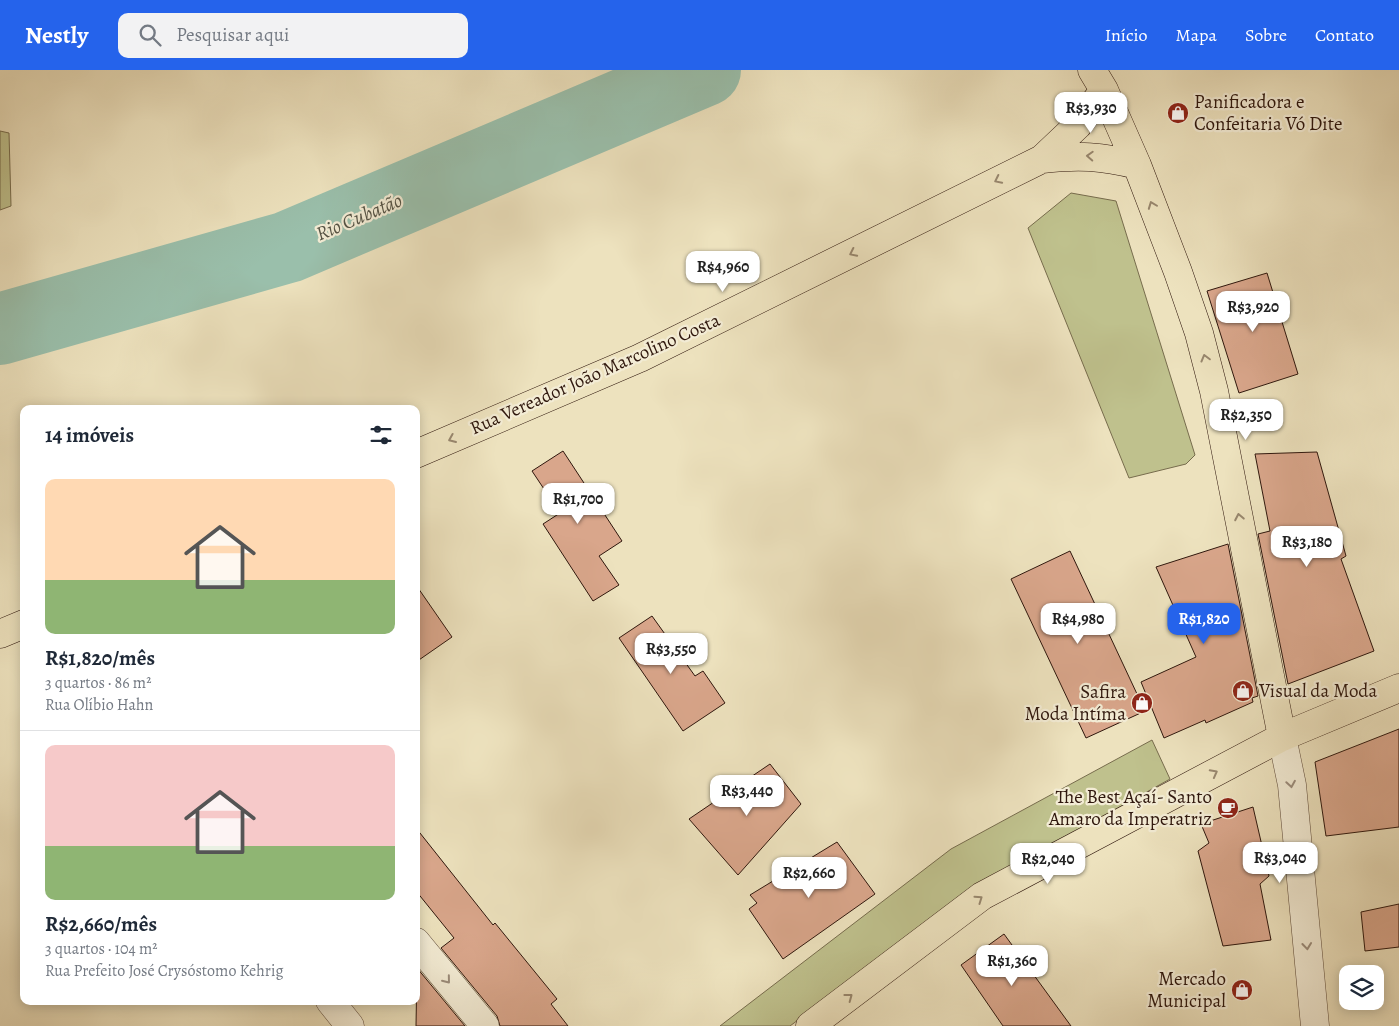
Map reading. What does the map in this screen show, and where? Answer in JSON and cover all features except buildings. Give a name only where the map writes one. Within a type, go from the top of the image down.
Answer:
[{"type":"main road","name":"Rua Vereador João Marcolino Costa","points":[[420,452],[640,358],[1042,159],[1078,125],[1098,80]]},
{"type":"main road","points":[[1098,80],[1137,165],[1199,333],[1214,391],[1282,737]]},
{"type":"main road","name":"Rua Vereador João Marcolino Costa","points":[[1042,159],[1090,156],[1114,159],[1137,165]]},
{"type":"main road","points":[[0,634],[20,626]]},
{"type":"main road","points":[[810,1026],[982,896],[1282,737],[1399,688]]},
{"type":"street","points":[[1282,737],[1292,785],[1315,1026]]},
{"type":"street","points":[[420,947],[485,1026]]},
{"type":"street","points":[[333,1005],[350,1026]]},
{"type":"green space","points":[[0,131],[9,133],[11,206],[0,210]]},
{"type":"green space","points":[[1071,193],[1116,201],[1195,455],[1186,464],[1129,478],[1028,228]]},
{"type":"green space","points":[[1152,740],[1170,779],[974,888],[790,1026],[720,1026],[951,849]]},
{"type":"waterway","name":"Rio Cubatão","points":[[0,329],[288,247],[705,70]]},
{"type":"place","name":"Panificadora e Confeitaria Vó Dite","points":[[1178,113]]},
{"type":"place","name":"Visual da Moda","points":[[1243,691]]},
{"type":"place","name":"Safira Moda Intíma","points":[[1142,703]]},
{"type":"place","name":"The Best Açaí- Santo Amaro da Imperatriz","points":[[1228,808]]},
{"type":"place","name":"Mercado Municipal","points":[[1242,990]]}]
